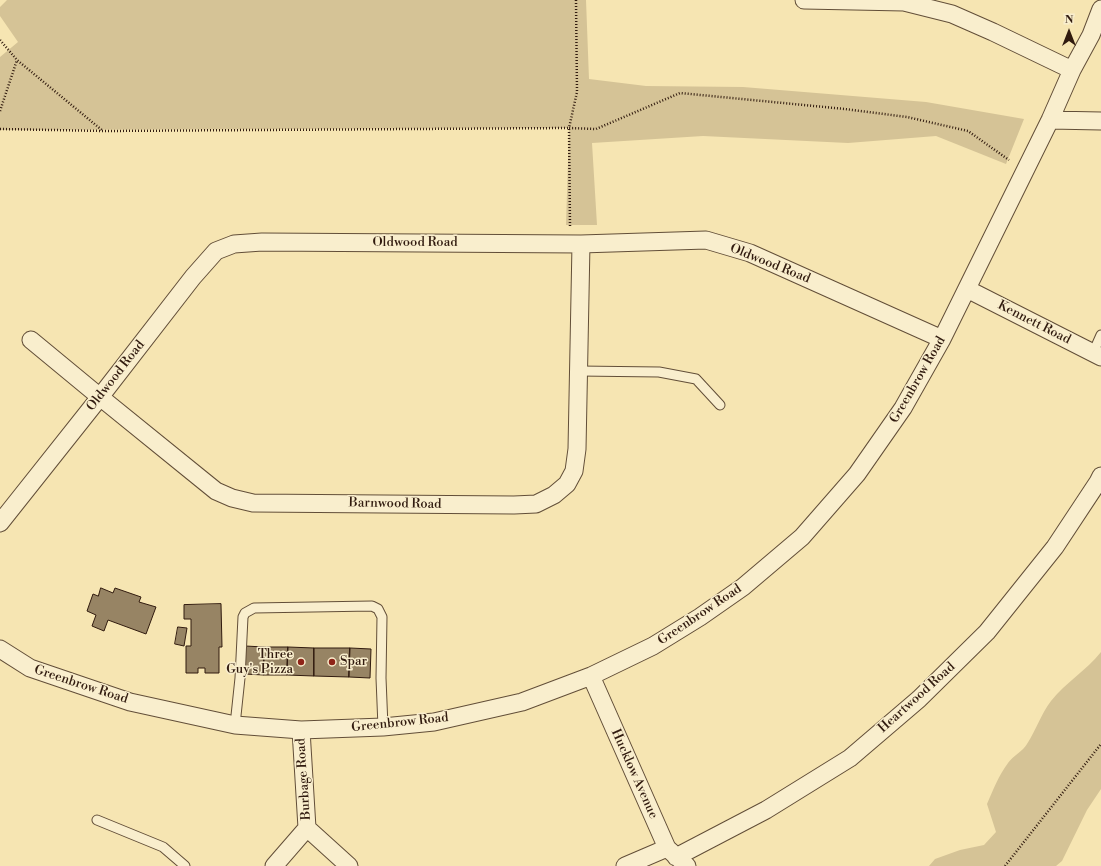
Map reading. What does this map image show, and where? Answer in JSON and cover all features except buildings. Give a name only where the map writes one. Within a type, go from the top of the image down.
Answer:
[{"type":"street","points":[[804,0],[904,1],[952,14],[1072,70]]},
{"type":"street","name":"Greenbrow Road","points":[[0,649],[30,668],[130,702],[235,725],[301,730],[383,727],[434,722],[522,702],[591,676],[654,646],[700,617],[743,587],[802,537],[857,474],[903,408],[942,339],[1012,199],[1072,70],[1091,36],[1101,9]]},
{"type":"street","points":[[1050,120],[1101,121]]},
{"type":"street","name":"Oldwood Road","points":[[0,523],[100,397],[193,276],[216,251],[234,244],[262,242],[575,244],[706,240],[750,253],[942,339]]},
{"type":"street","name":"Barnwood Road","points":[[31,340],[216,491],[232,498],[253,502],[536,504],[554,495],[567,484],[574,471],[577,449],[579,371],[575,244]]},
{"type":"street","name":"Kennett Road","points":[[967,290],[1097,355]]},
{"type":"street","name":"Heartwood Road","points":[[625,866],[677,857],[766,810],[850,758],[919,700],[987,632],[1055,547],[1101,476]]},
{"type":"street","name":"Hucklow Avenue","points":[[591,676],[677,857]]},
{"type":"street","name":"Burbage Road","points":[[301,730],[307,828],[349,866]]},
{"type":"street","name":"Burbage Road","points":[[274,866],[307,828]]},
{"type":"lane","points":[[1097,355],[1101,335]]},
{"type":"lane","points":[[579,371],[659,372],[696,379],[720,405]]},
{"type":"lane","points":[[235,725],[245,613],[254,608],[372,606],[378,609],[382,617],[381,678],[383,727]]},
{"type":"lane","points":[[97,820],[163,848],[185,866]]},
{"type":"path","points":[[575,244],[569,128],[577,92],[576,0]]},
{"type":"path","points":[[0,40],[17,60],[104,131]]},
{"type":"path","points":[[0,111],[17,60]]},
{"type":"path","points":[[0,129],[104,131],[596,128],[680,93],[845,109],[907,117],[968,131],[1025,170]]},
{"type":"path","points":[[1005,866],[1101,744]]},
{"type":"shaded area","points":[[7,0],[586,0],[589,79],[646,86],[743,87],[926,102],[1024,119],[1006,164],[936,136],[848,143],[703,136],[592,143],[597,225],[566,225],[569,128],[0,130],[0,57],[18,42],[0,16],[0,7]]},
{"type":"shaded area","points":[[1101,652],[1101,789],[1087,810],[1062,861],[1056,866],[929,866],[935,859],[960,850],[984,845],[996,832],[987,804],[1002,772],[1010,760],[1027,744],[1044,711],[1051,701]]},
{"type":"place","name":"Three Guy's Pizza","points":[[301,662]]},
{"type":"place","name":"Spar","points":[[332,662]]}]
